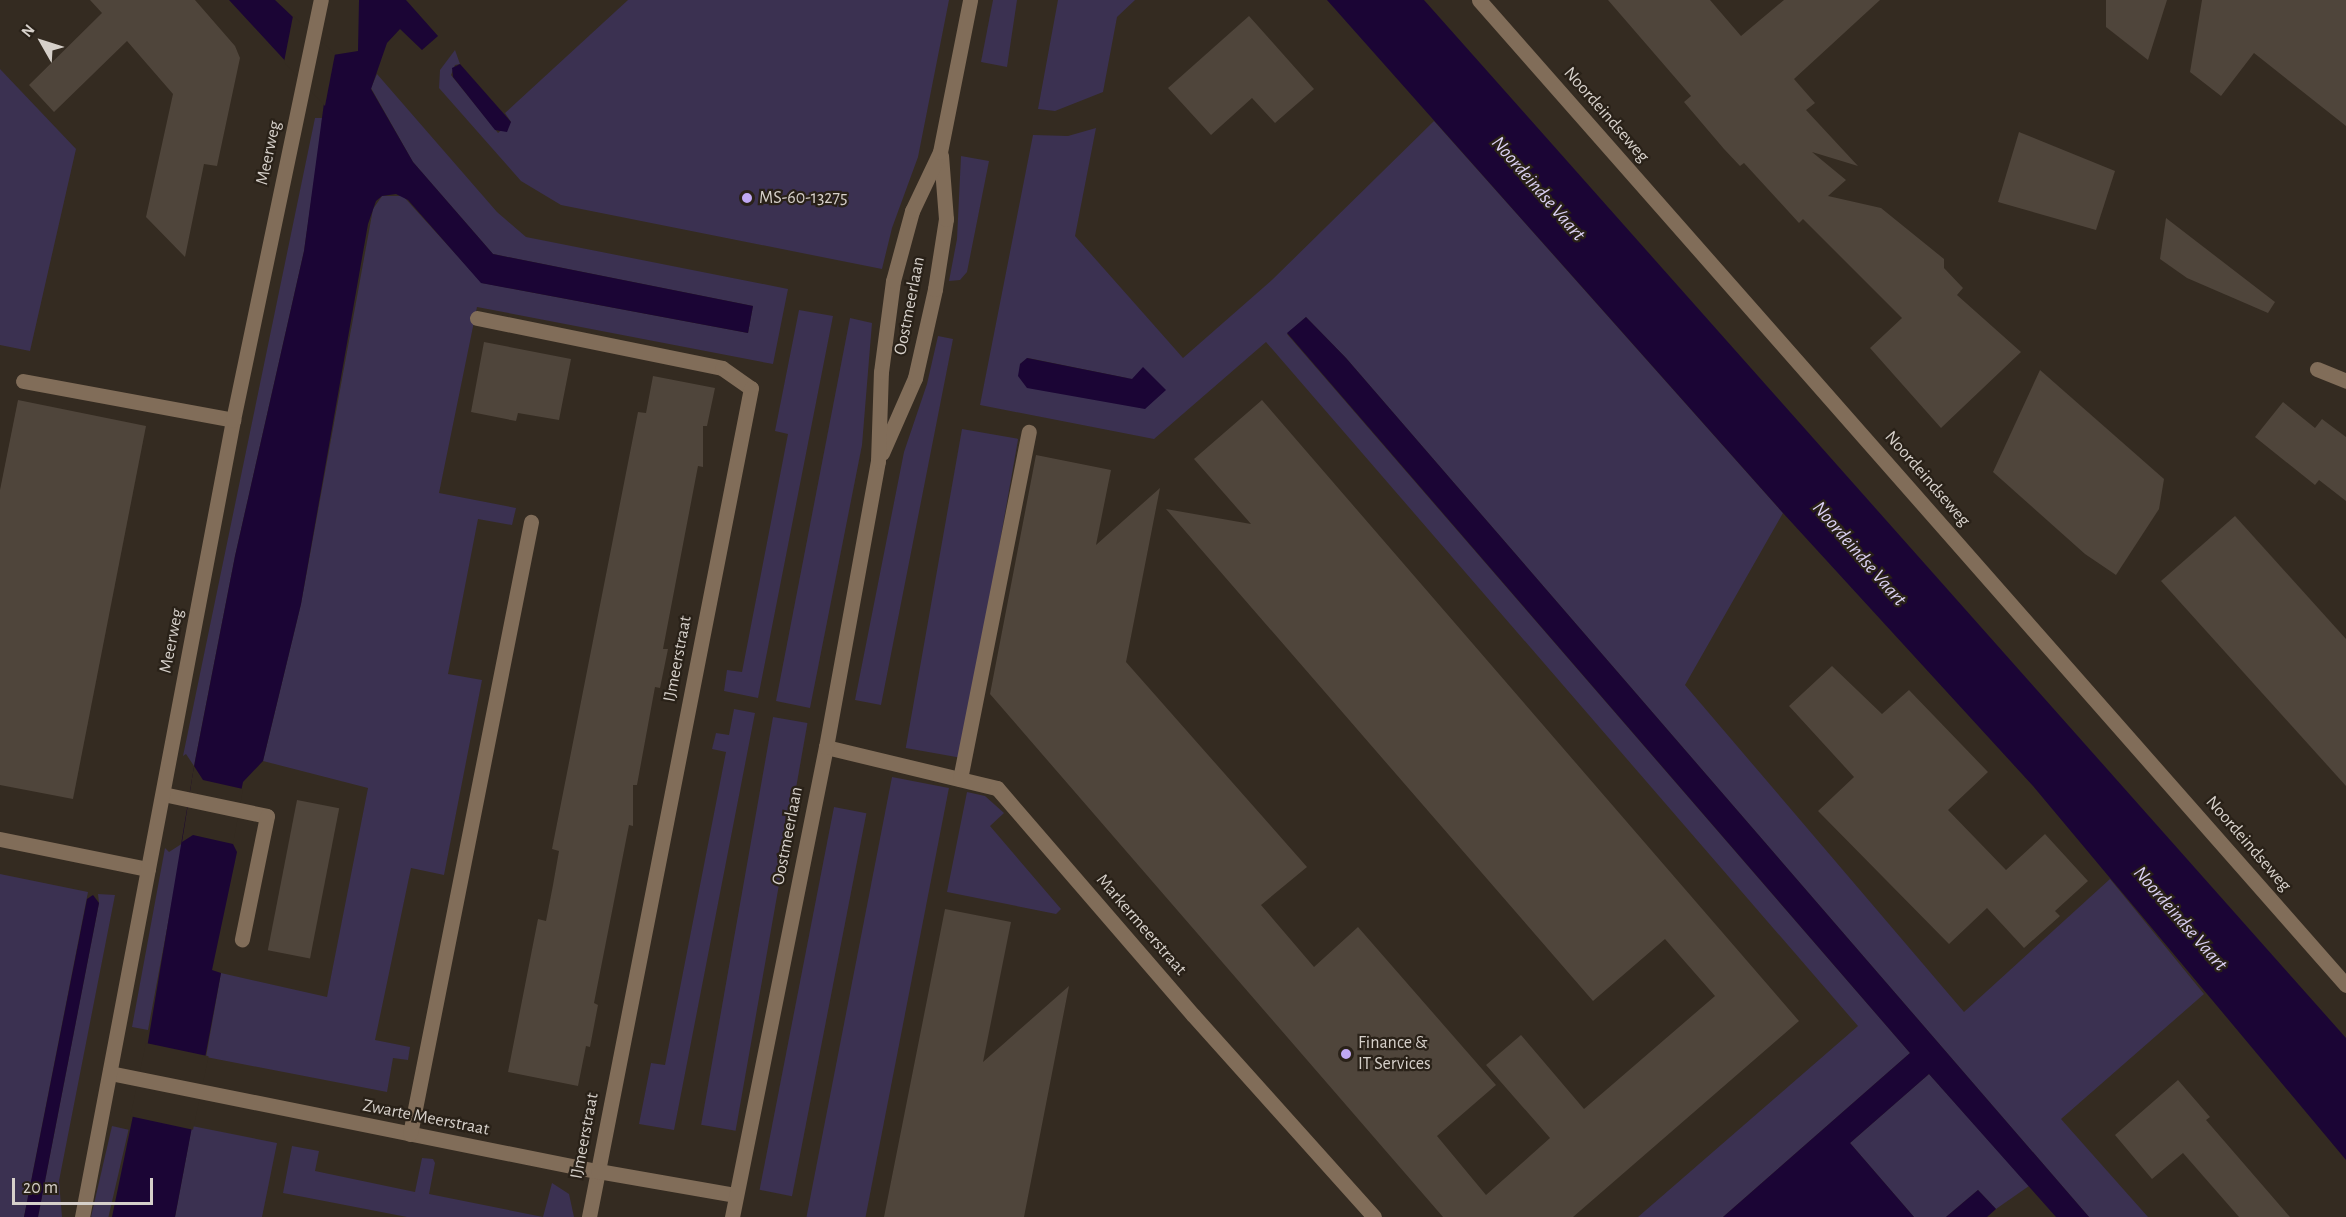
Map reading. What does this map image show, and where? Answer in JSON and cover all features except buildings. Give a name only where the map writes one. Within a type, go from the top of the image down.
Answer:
[{"type":"street","name":"Meerweg","points":[[82,1217],[233,420],[321,0]]},
{"type":"street","name":"Oostmeerlaan","points":[[732,1217],[826,747],[878,461],[881,372],[893,281],[912,211],[940,152],[970,0]]},
{"type":"street","name":"Noordeindseweg","points":[[1479,0],[2346,985]]},
{"type":"street","name":"Oostmeerlaan","points":[[878,461],[915,378],[935,289],[946,219],[940,152]]},
{"type":"street","name":"IJmeerstraat","points":[[477,318],[722,368],[751,388],[589,1217]]},
{"type":"street","points":[[2317,369],[2346,381]]},
{"type":"street","points":[[23,381],[233,420]]},
{"type":"street","points":[[960,779],[1029,432]]},
{"type":"street","points":[[410,1134],[531,522]]},
{"type":"street","name":"Markermeerstraat","points":[[826,747],[998,788],[1193,1015],[1374,1217]]},
{"type":"street","points":[[163,794],[267,816],[242,939]]},
{"type":"street","points":[[0,839],[148,869]]},
{"type":"street","name":"Zwarte Meerstraat","points":[[110,1073],[598,1172],[736,1195]]},
{"type":"shaded area","points":[[628,0],[949,0],[918,157],[892,228],[882,269],[561,205],[521,181],[439,88],[440,70],[455,50],[460,64],[455,65],[451,75],[498,133],[511,122],[505,113]]},
{"type":"shaded area","points":[[993,0],[1017,0],[1007,67],[981,62]]},
{"type":"shaded area","points":[[1058,0],[1135,0],[1117,17],[1103,92],[1055,111],[1038,109]]},
{"type":"shaded area","points":[[0,69],[76,149],[30,351],[0,345]]},
{"type":"shaded area","points":[[377,74],[497,212],[526,237],[788,289],[773,364],[477,307],[439,493],[516,508],[512,525],[478,519],[448,674],[482,680],[444,875],[411,868],[375,1040],[410,1047],[408,1060],[393,1058],[387,1092],[206,1057],[221,973],[327,997],[368,788],[263,761],[301,604],[373,209],[382,196],[403,196],[482,283],[748,333],[753,306],[493,254],[413,162],[371,88]]},
{"type":"shaded area","points":[[315,118],[322,118],[321,133],[304,251],[235,556],[194,766],[186,754],[183,756]]},
{"type":"shaded area","points":[[1434,121],[1783,513],[1685,685],[1964,1012],[2110,879],[2204,994],[2061,1119],[2148,1217],[2089,1217],[1346,358],[1306,317],[1287,334],[1910,1053],[1723,1217],[1638,1217],[1858,1026],[1266,342],[1154,439],[980,405],[1033,135],[1068,136],[1096,128],[1075,236],[1183,358],[1273,279]],"holes":[[[1028,358],[1132,379],[1020,364]]]},
{"type":"shaded area","points":[[961,156],[989,161],[967,272],[960,280],[949,281],[957,239]]},
{"type":"shaded area","points":[[799,310],[833,316],[758,698],[724,691],[727,670],[742,672],[788,434],[775,431]]},
{"type":"shaded area","points":[[850,318],[872,323],[862,445],[810,708],[776,701]]},
{"type":"shaded area","points":[[938,336],[953,339],[881,705],[855,700],[904,452],[927,384]]},
{"type":"shaded area","points":[[962,429],[1018,439],[962,758],[906,748]]},
{"type":"shaded area","points":[[734,709],[755,713],[674,1130],[639,1124],[651,1063],[665,1065],[726,752],[712,749],[716,733],[729,735]]},
{"type":"shaded area","points":[[773,717],[807,723],[736,1131],[701,1125]]},
{"type":"shaded area","points":[[892,777],[949,788],[866,1217],[807,1217]]},
{"type":"shaded area","points":[[967,792],[985,796],[1004,813],[990,826],[1061,909],[1056,914],[947,892]]},
{"type":"shaded area","points":[[834,807],[866,813],[792,1196],[760,1190]]},
{"type":"shaded area","points":[[183,843],[148,1030],[132,1027],[165,848],[169,852]]},
{"type":"shaded area","points":[[0,874],[88,892],[24,1217],[0,1217]]},
{"type":"shaded area","points":[[98,894],[115,895],[59,1181],[62,1217],[38,1217],[99,903]]},
{"type":"shaded area","points":[[1929,1074],[2029,1186],[1996,1209],[1978,1190],[1946,1217],[1914,1217],[1850,1143]]},
{"type":"shaded area","points":[[112,1126],[129,1130],[108,1217],[91,1217]]},
{"type":"shaded area","points":[[192,1126],[277,1143],[262,1217],[175,1217]]},
{"type":"shaded area","points":[[292,1146],[319,1151],[315,1171],[415,1192],[422,1158],[433,1159],[435,1163],[429,1194],[543,1217],[407,1217],[283,1193]]},
{"type":"shaded area","points":[[552,1183],[569,1194],[574,1217],[543,1217]]},
{"type":"water","points":[[229,0],[275,0],[333,55],[358,51],[359,0],[406,0],[438,36],[422,50],[400,29],[387,43],[371,89],[413,162],[493,254],[753,306],[748,333],[481,283],[408,200],[396,194],[382,196],[376,201],[368,224],[301,604],[263,761],[243,782],[231,840],[237,852],[212,970],[221,973],[175,1217],[112,1217],[147,1048],[195,761],[235,556],[304,251],[324,103]]},
{"type":"water","name":"Noordeindse Vaart","points":[[1327,0],[1424,0],[2346,1038],[2346,1160],[2033,786],[1783,513]]},
{"type":"water","points":[[460,64],[511,122],[507,132],[495,130],[453,77],[452,68]]},
{"type":"water","points":[[1306,317],[1346,358],[2089,1217],[2056,1217],[1929,1074],[1850,1143],[1914,1217],[1723,1217],[1910,1053],[1287,333]]},
{"type":"water","points":[[1027,358],[1132,379],[1143,367],[1166,390],[1145,409],[1027,388],[1018,376],[1020,364]]},
{"type":"water","points":[[93,895],[99,903],[38,1217],[24,1217],[87,899]]},
{"type":"water","points":[[1978,1190],[1996,1209],[1987,1217],[1946,1217]]},
{"type":"pier","points":[[293,16],[335,54],[325,106],[284,62]]},
{"type":"pier","points":[[194,766],[203,780],[243,789],[233,844],[193,835],[182,842]]},
{"type":"pier","points":[[146,1043],[209,1056],[193,1130],[130,1116]]},
{"type":"place","name":"MS-60-13275","points":[[747,198]]},
{"type":"place","name":"Finance & IT Services","points":[[1346,1054]]}]
